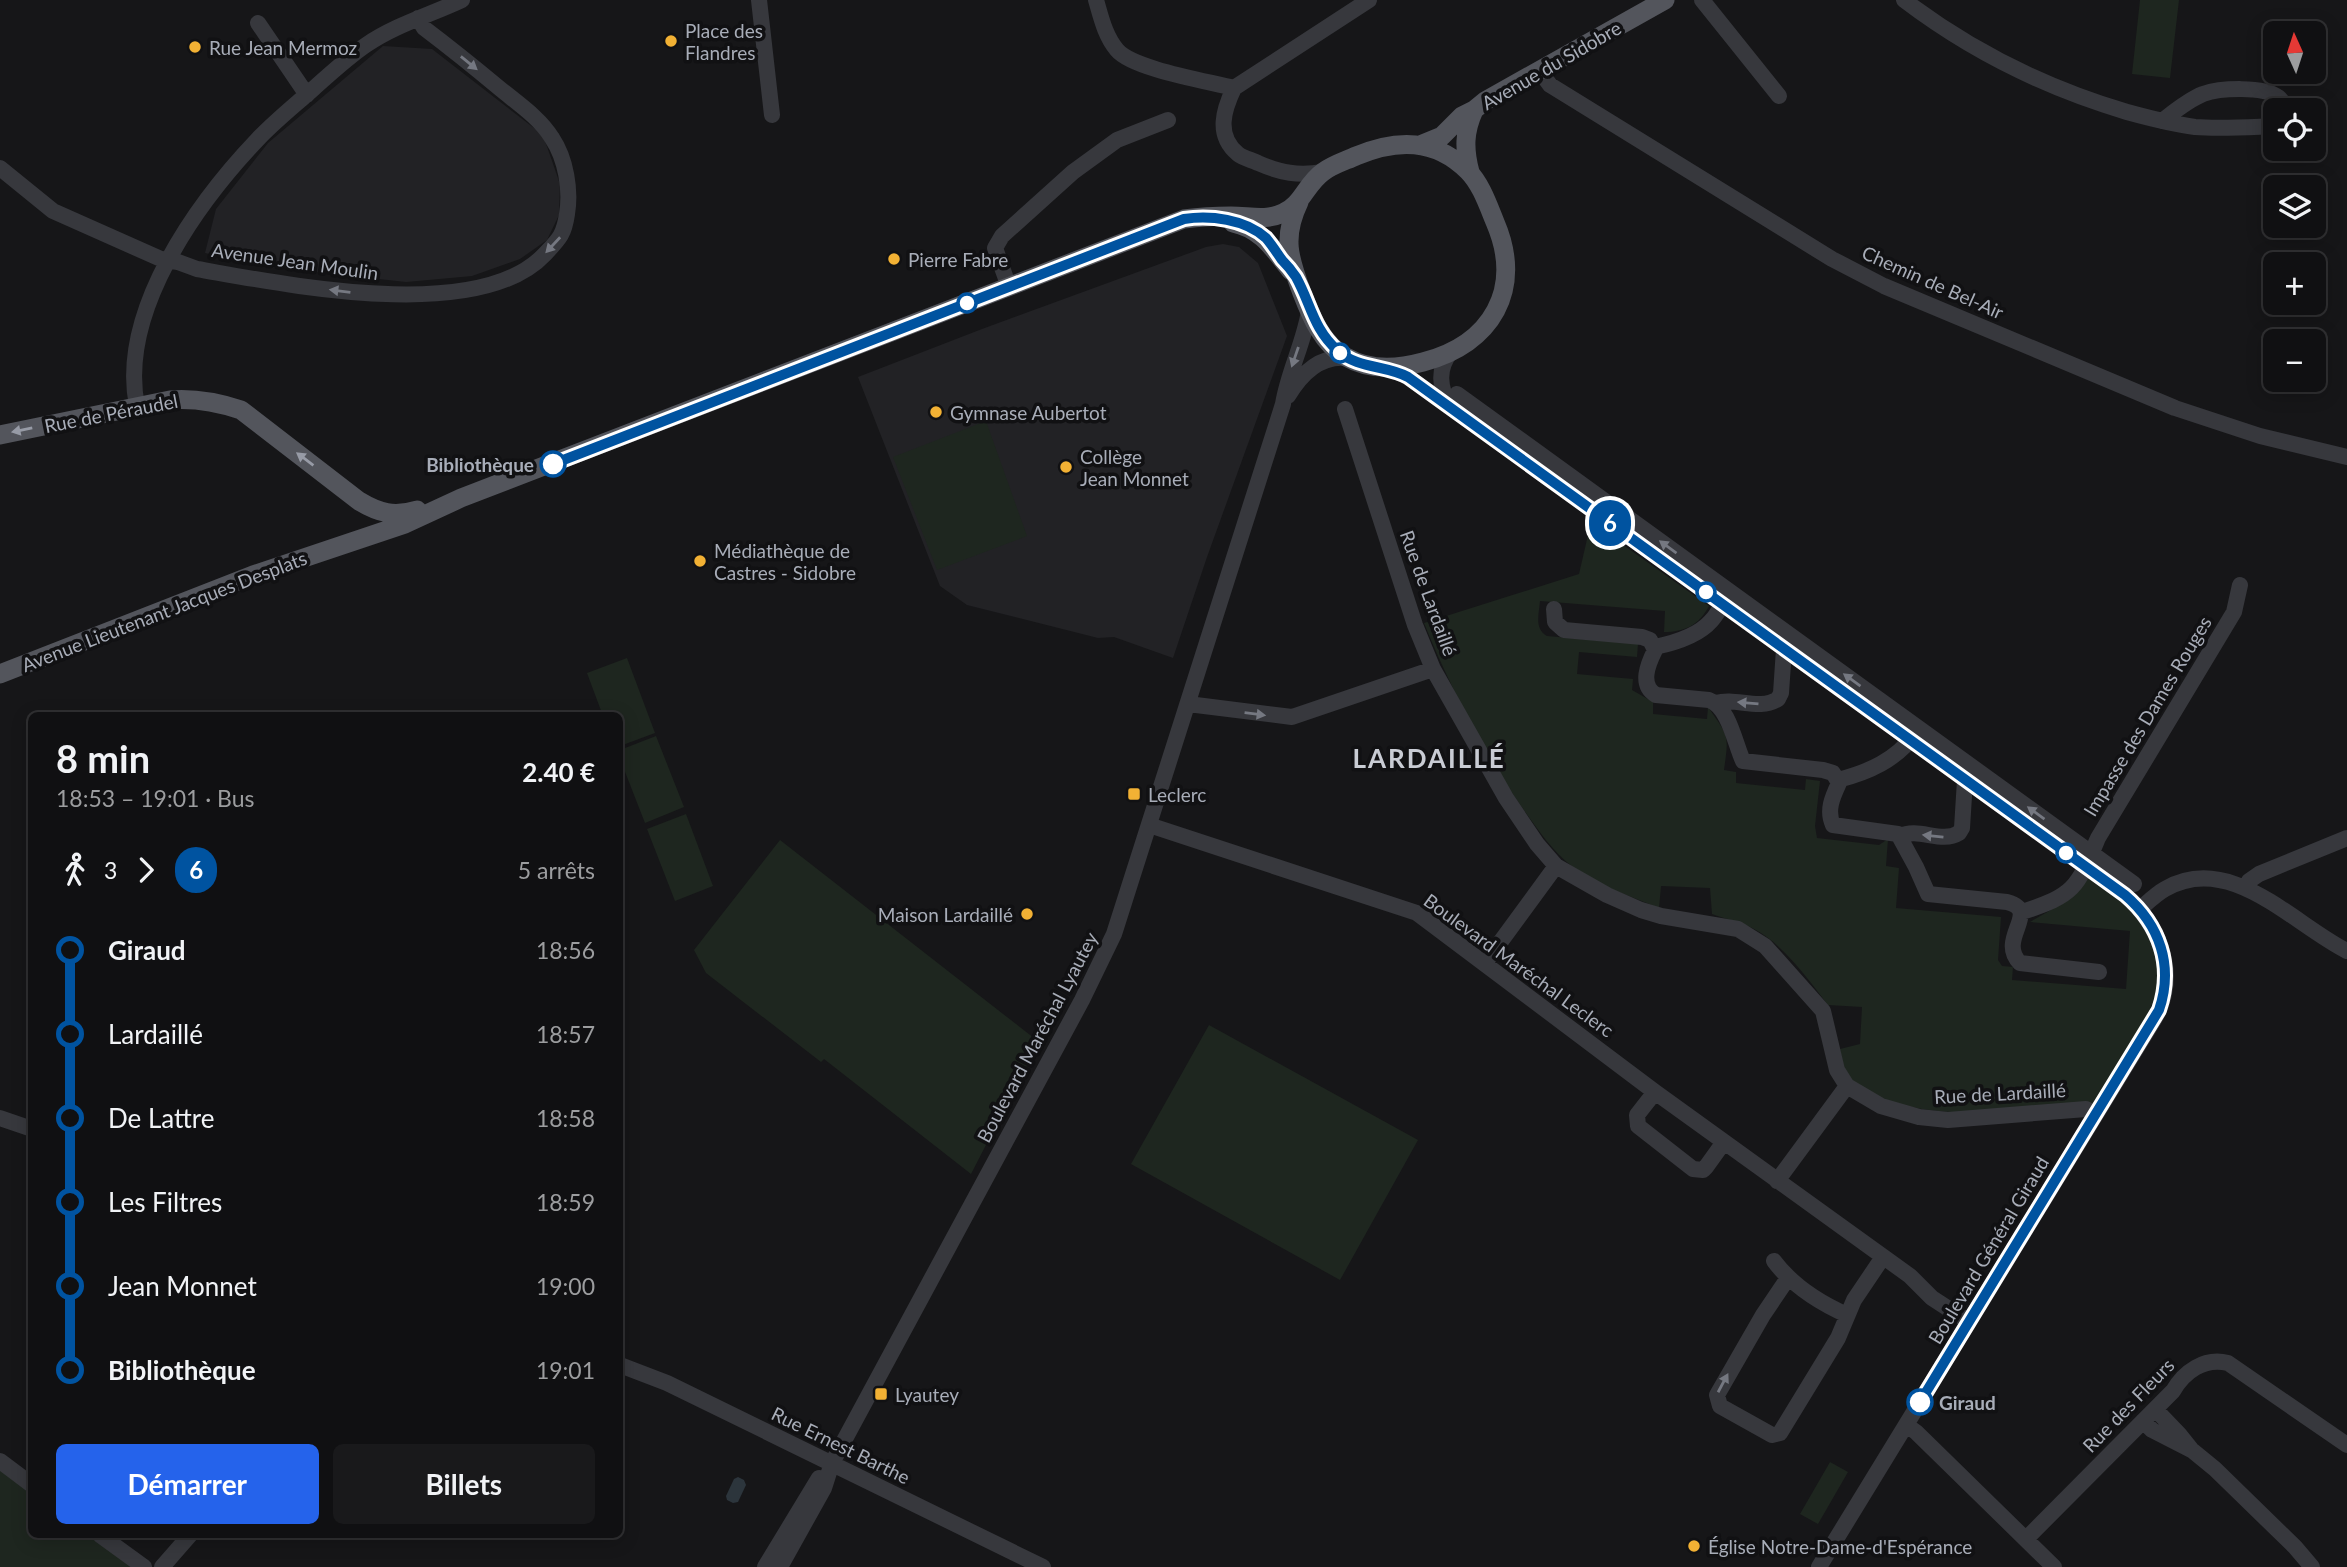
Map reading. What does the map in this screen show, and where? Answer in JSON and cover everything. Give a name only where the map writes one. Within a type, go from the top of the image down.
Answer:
[{"type":"main road","name":"Avenue du Sidobre","points":[[1420,145],[1442,136],[1462,116],[1485,101],[1665,0]]},
{"type":"main road","points":[[1470,172],[1447,154],[1420,145],[1384,145],[1322,172],[1309,185],[1291,218],[1289,255],[1317,327],[1327,341],[1347,358],[1389,368],[1409,366],[1450,353],[1473,339],[1486,327],[1502,297],[1506,280],[1505,255],[1498,230],[1470,172],[1464,145],[1468,122],[1474,110]]},
{"type":"main road","points":[[328,549],[369,538],[461,498],[1184,219],[1234,215],[1262,219],[1284,213],[1299,201]]},
{"type":"main road","points":[[1208,217],[1242,225],[1259,233],[1296,276]]},
{"type":"main road","name":"Rue de Péraudel","points":[[0,435],[137,406],[190,398],[241,410],[375,511],[398,514],[461,498]]},
{"type":"main road","points":[[328,549],[357,533],[362,522],[359,501]]},
{"type":"main road","name":"Avenue Lieutenant Jacques Desplats","points":[[0,674],[253,575],[274,570],[328,549]]},
{"type":"street","points":[[137,406],[134,394],[135,372],[146,308],[169,261],[197,215],[235,166],[257,140],[365,45],[387,32],[462,0]]},
{"type":"street","points":[[759,0],[772,115]]},
{"type":"street","points":[[1096,0],[1105,31],[1118,51],[1136,63],[1234,88]]},
{"type":"street","points":[[1322,172],[1306,175],[1280,172],[1238,154],[1228,142],[1223,128],[1224,110],[1234,88],[1369,0]]},
{"type":"street","points":[[1702,0],[1779,96]]},
{"type":"street","points":[[1904,0],[1929,19],[2026,76],[2085,99],[2162,121],[2195,127],[2263,126]]},
{"type":"street","name":"Avenue Jean Moulin","points":[[0,168],[53,211],[161,260],[197,269],[343,292],[401,296],[502,282],[534,265],[565,232],[570,196],[564,164],[553,139],[536,118],[424,28],[418,18]]},
{"type":"street","points":[[258,23],[307,95]]},
{"type":"street","name":"Chemin de Bel-Air","points":[[1539,70],[1550,85],[1832,259],[1884,286],[2175,408],[2260,436],[2347,457]]},
{"type":"street","points":[[2162,121],[2206,93],[2229,89],[2257,90],[2279,98]]},
{"type":"street","points":[[1009,287],[995,248],[1002,236],[1073,172],[1117,140],[1168,120]]},
{"type":"street","points":[[1280,172],[1293,185],[1299,201]]},
{"type":"street","points":[[1283,404],[1286,383],[1309,311]]},
{"type":"street","points":[[1450,353],[1442,366],[1440,380],[1453,400]]},
{"type":"street","points":[[1283,404],[1294,385],[1310,369],[1324,360],[1347,358]]},
{"type":"street","points":[[1389,368],[1453,400],[2089,860]]},
{"type":"street","name":"Boulevard Maréchal Lyautey","points":[[832,1463],[1099,967],[1114,934],[1283,404]]},
{"type":"street","name":"Rue de Lardaillé","points":[[1345,409],[1415,625],[1433,669],[1506,798],[1556,866],[1607,895],[1641,910],[1661,916],[1730,927],[1765,946],[1823,1011],[1837,1070],[1847,1086],[1868,1100],[1895,1111],[1936,1119],[2086,1109],[2095,1114]]},
{"type":"street","name":"Impasse des Dames Rouges","points":[[2022,912],[2068,892],[2082,877],[2098,838],[2234,612],[2240,585]]},
{"type":"street","points":[[1654,647],[1684,638],[1706,626],[1726,598]]},
{"type":"street","points":[[1726,598],[1784,649],[1915,734],[1965,780],[2089,860],[2134,884]]},
{"type":"street","points":[[1554,609],[1555,622],[1564,631],[1642,637],[1650,640],[1654,647],[1648,666],[1646,684],[1649,691],[1656,695],[1716,703],[1735,735],[1743,761],[1833,773],[1838,780],[1838,786],[1831,796],[1830,817],[1833,825],[1895,832],[1900,836],[1928,894],[2017,905],[2022,912],[2014,931],[2013,951],[2014,957],[2023,965],[2099,972]]},
{"type":"street","points":[[1716,703],[1723,701],[1764,705],[1778,699],[1781,693],[1784,649]]},
{"type":"street","points":[[1188,704],[1292,717],[1433,669]]},
{"type":"street","points":[[1838,780],[1861,773],[1897,755],[1915,734]]},
{"type":"street","points":[[1900,836],[1908,834],[1949,837],[1959,833],[1962,828],[1965,780]]},
{"type":"street","name":"Boulevard Maréchal Leclerc","points":[[1149,825],[1410,909],[1654,1092],[1910,1276],[1932,1298],[1969,1322]]},
{"type":"street","points":[[2246,887],[2249,881],[2259,874],[2347,838]]},
{"type":"street","name":"Boulevard Général Giraud","points":[[1818,1567],[2159,1010],[2166,976],[2161,947],[2152,925],[2140,909],[2089,860]]},
{"type":"street","points":[[1485,963],[1556,866]]},
{"type":"street","points":[[2140,909],[2164,889],[2185,880],[2220,880],[2246,887],[2347,951]]},
{"type":"street","points":[[1777,1181],[1847,1086]]},
{"type":"street","points":[[1654,1092],[1637,1115],[1638,1126],[1693,1169],[1703,1170],[1724,1142]]},
{"type":"street","points":[[0,1118],[28,1128]]},
{"type":"street","points":[[1788,1278],[1769,1305],[1717,1395],[1720,1406],[1767,1434],[1776,1435],[1780,1433],[1838,1338],[1854,1300],[1883,1257]]},
{"type":"street","points":[[1774,1261],[1788,1278],[1829,1307],[1847,1315]]},
{"type":"street","name":"Rue des Fleurs","points":[[2026,1539],[2195,1366],[2225,1362],[2347,1445]]},
{"type":"street","name":"Rue Ernest Barthe","points":[[623,1366],[667,1383],[1043,1567]]},
{"type":"street","points":[[2155,1409],[2193,1451]]},
{"type":"street","points":[[2143,1421],[2152,1430],[2193,1451],[2216,1469],[2312,1567]]},
{"type":"street","points":[[1906,1425],[2054,1567]]},
{"type":"street","points":[[0,1461],[28,1482]]},
{"type":"street","points":[[765,1567],[814,1483],[832,1463]]},
{"type":"street","points":[[780,1567],[824,1488],[832,1463]]},
{"type":"street","points":[[104,1538],[144,1567]]},
{"type":"street","points":[[162,1567],[187,1538]]},
{"type":"shaded area","points":[[2140,0],[2179,0],[2170,78],[2132,74]]},
{"type":"shaded area","points":[[383,46],[432,49],[543,135],[560,184],[559,215],[547,240],[520,259],[472,276],[406,282],[270,267],[205,253],[216,209],[268,143]]},
{"type":"shaded area","name":"Collège Jean Monnet","points":[[1223,244],[1239,247],[1258,263],[1287,336],[1173,658],[1114,637],[1098,638],[967,605],[940,586],[858,377],[1206,247]]},
{"type":"shaded area","points":[[986,421],[1027,536],[937,570],[893,457]]},
{"type":"shaded area","points":[[1591,522],[1709,606],[1691,626],[1664,632],[1665,611],[1540,601],[1538,621],[1543,633],[1547,636],[1638,644],[1637,657],[1579,652],[1577,674],[1633,679],[1632,690],[1653,702],[1653,714],[1707,719],[1708,707],[1726,736],[1724,770],[1736,772],[1736,783],[1805,790],[1806,779],[1820,781],[1815,826],[1817,838],[1879,845],[1888,839],[1886,866],[1899,868],[1896,908],[2001,917],[1998,960],[2002,966],[2013,967],[2012,980],[2126,989],[2130,931],[2030,922],[2070,899],[2089,877],[2138,916],[2149,931],[2154,944],[2160,967],[2159,982],[2147,1018],[2096,1103],[2013,1111],[1957,1112],[1902,1105],[1870,1093],[1850,1079],[1840,1049],[1860,1044],[1862,1007],[1828,1005],[1775,943],[1749,927],[1712,914],[1710,888],[1661,886],[1659,908],[1593,880],[1573,867],[1551,846],[1521,806],[1480,740],[1424,623],[1579,574]]},
{"type":"shaded area","points":[[627,658],[655,733],[623,745],[623,712],[602,712],[587,673]]},
{"type":"shaded area","points":[[656,736],[684,807],[645,823],[623,767],[623,749]]},
{"type":"shaded area","points":[[686,814],[713,886],[675,901],[647,829]]},
{"type":"shaded area","points":[[780,840],[1039,1042],[971,1174],[824,1059],[821,1062],[706,973],[694,950]]},
{"type":"shaded area","points":[[1209,1025],[1418,1140],[1340,1280],[1131,1164]]},
{"type":"shaded area","points":[[1830,1462],[1848,1472],[1818,1524],[1800,1514]]},
{"type":"shaded area","points":[[0,1470],[28,1491],[28,1538],[92,1538],[133,1567],[0,1567]]},
{"type":"shaded area","points":[[738,1477],[744,1480],[746,1485],[738,1502],[733,1503],[727,1500],[726,1496],[734,1479]]},
{"type":"bus line","name":"6","points":[[553,464],[1184,219],[1208,217],[1242,225],[1259,233],[1296,276],[1317,327],[1339,352],[1360,363],[1389,368],[1408,377],[2125,895],[2152,925],[2165,962],[2165,990],[2159,1010],[1920,1402]]},
{"type":"place","name":"Place des Flandres","points":[[671,41]]},
{"type":"place","name":"Rue Jean Mermoz","points":[[195,47]]},
{"type":"place","name":"Pierre Fabre","points":[[894,259]]},
{"type":"place","name":"Gymnase Aubertot","points":[[936,412]]},
{"type":"place","name":"Bibliothèque","points":[[553,464]]},
{"type":"place","name":"Collège Jean Monnet","points":[[1066,467]]},
{"type":"place","name":"Médiathèque de Castres - Sidobre","points":[[700,561]]},
{"type":"place","name":"Leclerc","points":[[1134,794]]},
{"type":"place","name":"Maison Lardaillé","points":[[1027,914]]},
{"type":"place","name":"Lyautey","points":[[881,1394]]},
{"type":"place","name":"Giraud","points":[[1920,1402]]},
{"type":"place","name":"Église Notre-Dame-d'Espérance","points":[[1694,1546]]},
{"type":"district","name":"LARDAILLÉ","points":[[1429,758]]}]
